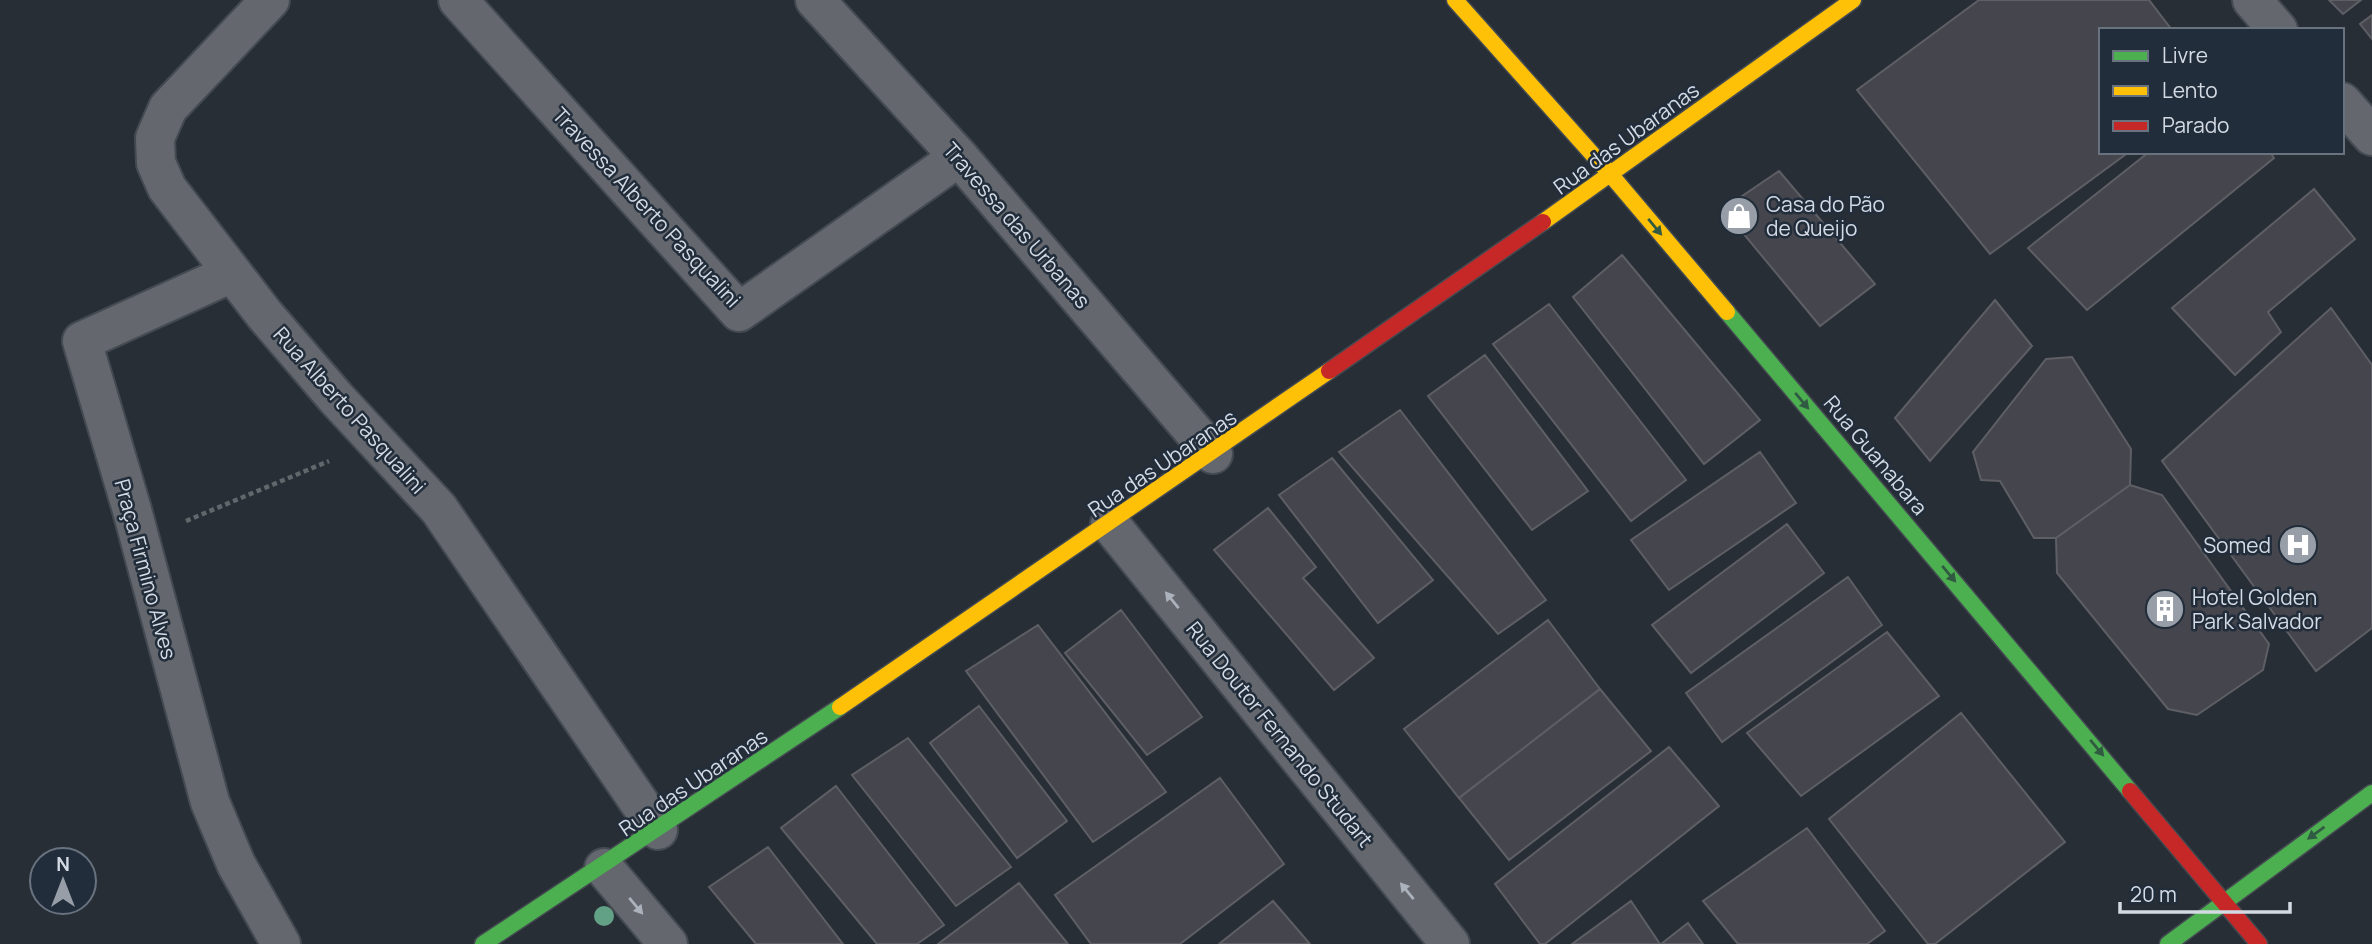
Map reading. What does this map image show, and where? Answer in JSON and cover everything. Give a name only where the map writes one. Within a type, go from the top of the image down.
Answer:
[{"type":"street","name":"Rua Alberto Pasqualini","points":[[270,0],[168,108],[155,138],[156,163],[167,188],[264,314],[376,442],[439,509],[658,830]]},
{"type":"street","name":"Travessa Alberto Pasqualini","points":[[458,0],[739,312],[960,157]]},
{"type":"street","name":"Travessa das Urbanas","points":[[816,0],[960,157],[1213,454]]},
{"type":"street","name":"Rua Guanabara","points":[[1455,0],[1611,175],[2259,944]]},
{"type":"street","name":"Rua das Ubaranas","points":[[483,944],[604,868],[1213,454],[1611,175],[1853,0]]},
{"type":"street","points":[[2252,0],[2276,28]]},
{"type":"street","points":[[2344,104],[2372,136]]},
{"type":"street","name":"Praça Firmino Alves","points":[[232,273],[82,341],[140,541],[209,802],[236,864],[281,944]]},
{"type":"street","name":"Rua Doutor Fernando Studart","points":[[1110,524],[1450,944]]},
{"type":"street","points":[[2168,944],[2372,793]]},
{"type":"street","points":[[604,868],[668,944]]},
{"type":"path","points":[[140,541],[376,442]]},
{"type":"building","points":[[1979,0],[2149,0],[2170,28],[2099,28],[2099,154],[2126,154],[1990,254],[1857,90]]},
{"type":"building","points":[[2329,0],[2361,0],[2343,14]]},
{"type":"building","points":[[2372,15],[2372,39],[2360,24]]},
{"type":"building","points":[[2146,154],[2271,154],[2274,158],[2087,310],[2028,248]]},
{"type":"building","points":[[1779,171],[1875,284],[1820,326],[1723,209]]},
{"type":"building","points":[[2314,189],[2355,239],[2268,312],[2281,332],[2235,375],[2172,308]]},
{"type":"building","points":[[1622,255],[1760,420],[1704,464],[1573,297]]},
{"type":"building","points":[[1995,300],[2032,346],[1930,461],[1895,418]]},
{"type":"building","points":[[1549,304],[1686,480],[1631,521],[1493,344]]},
{"type":"building","name":"Somed","points":[[2331,308],[2372,365],[2372,628],[2316,671],[2162,461]]},
{"type":"building","points":[[1485,355],[1588,491],[1532,530],[1428,396]]},
{"type":"building","points":[[2072,357],[2131,449],[2130,485],[2056,538],[2034,538],[2000,481],[1981,480],[1973,452],[2046,359]]},
{"type":"building","points":[[1400,410],[1546,600],[1498,634],[1339,452]]},
{"type":"building","points":[[1760,452],[1796,503],[1669,590],[1631,540]]},
{"type":"building","points":[[1332,458],[1433,580],[1378,623],[1279,495]]},
{"type":"building","name":"Hotel Golden Park Salvador","points":[[2130,485],[2162,495],[2269,644],[2263,670],[2197,715],[2168,709],[2057,573],[2056,538]]},
{"type":"building","points":[[1268,508],[1316,567],[1303,578],[1374,658],[1334,690],[1214,550]]},
{"type":"building","points":[[1787,524],[1824,573],[1691,673],[1652,625]]},
{"type":"building","points":[[1848,577],[1882,625],[1722,742],[1686,693]]},
{"type":"building","points":[[1121,610],[1202,717],[1147,755],[1065,653]]},
{"type":"building","points":[[1548,620],[1600,689],[1459,798],[1404,729]]},
{"type":"building","points":[[1038,625],[1166,792],[1093,842],[966,671]]},
{"type":"building","points":[[1887,632],[1939,696],[1801,796],[1747,733]]},
{"type":"building","points":[[1600,689],[1651,751],[1509,860],[1459,798]]},
{"type":"building","points":[[979,706],[1067,821],[1017,858],[930,743]]},
{"type":"building","points":[[1961,713],[2065,842],[1935,944],[1928,944],[1829,819]]},
{"type":"building","points":[[908,738],[1011,867],[956,906],[852,775]]},
{"type":"building","points":[[1669,747],[1719,806],[1545,944],[1540,944],[1495,884]]},
{"type":"building","points":[[1220,778],[1284,864],[1180,944],[1091,944],[1055,895]]},
{"type":"building","points":[[836,786],[944,925],[917,944],[877,944],[781,828]]},
{"type":"building","points":[[1807,828],[1885,931],[1867,944],[1738,944],[1703,901]]},
{"type":"building","points":[[768,847],[843,944],[756,944],[709,887]]},
{"type":"building","points":[[1019,883],[1068,944],[938,944]]},
{"type":"building","points":[[1273,901],[1310,944],[1219,944]]},
{"type":"building","points":[[1631,901],[1660,944],[1572,944]]},
{"type":"building","points":[[1688,923],[1703,944],[1661,944]]},
{"type":"traffic: fast","points":[[1727,312],[2130,791]]},
{"type":"traffic: fast","points":[[483,944],[840,707]]},
{"type":"traffic: fast","points":[[2168,944],[2372,793]]},
{"type":"traffic: slow","points":[[1455,0],[1611,175],[1727,312]]},
{"type":"traffic: slow","points":[[1543,222],[1853,0]]},
{"type":"traffic: slow","points":[[840,707],[1329,371]]},
{"type":"traffic: jam","points":[[1329,371],[1543,222]]},
{"type":"traffic: jam","points":[[2130,791],[2259,944]]},
{"type":"place","name":"Casa do Pão de Queijo","points":[[1739,216]]},
{"type":"place","name":"Somed","points":[[2298,545]]},
{"type":"place","name":"Hotel Golden Park Salvador","points":[[2165,609]]}]
